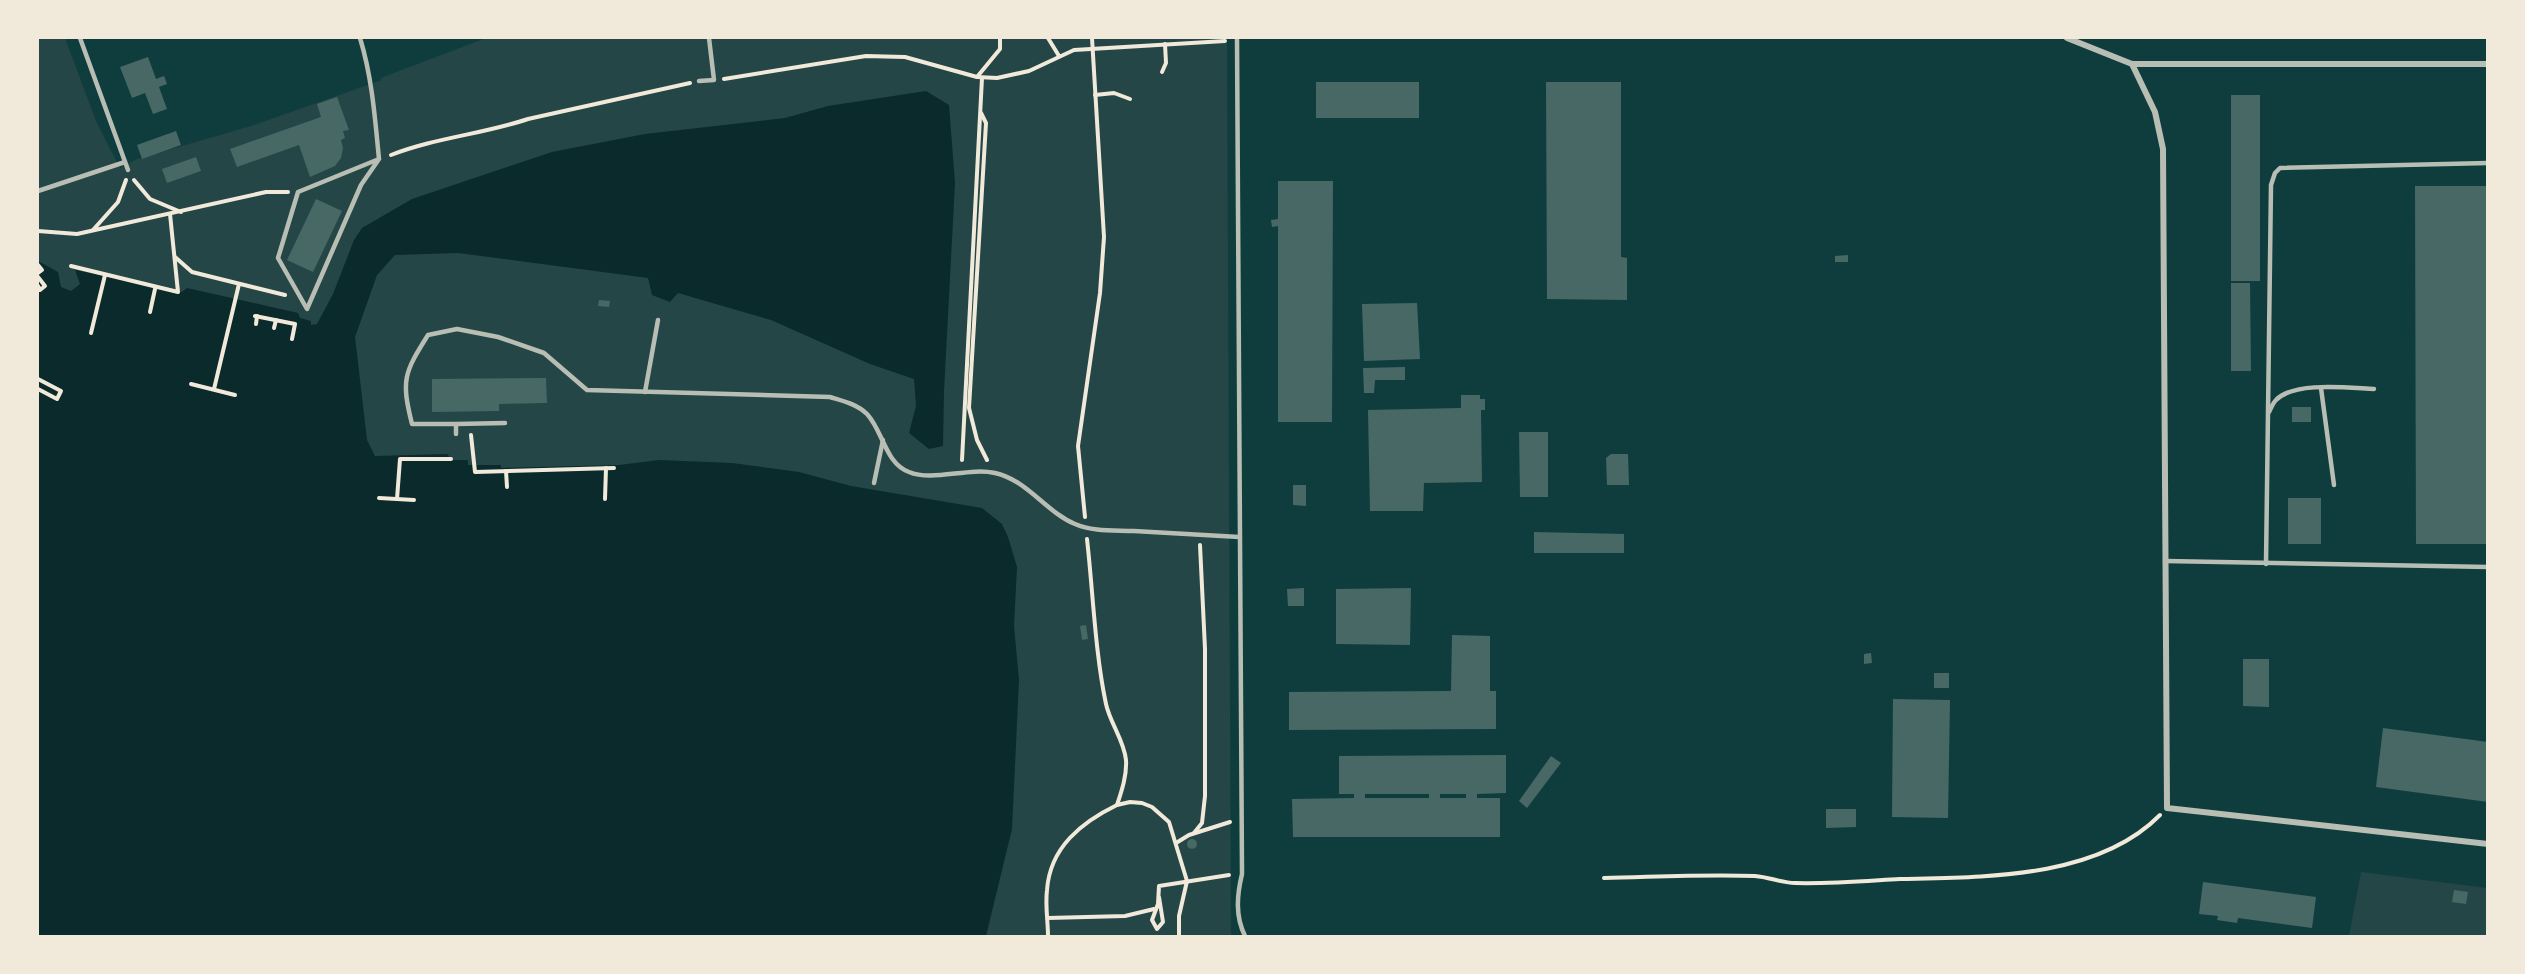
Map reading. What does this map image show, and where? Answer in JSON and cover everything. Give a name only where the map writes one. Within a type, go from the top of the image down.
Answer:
[{"type":"street","points":[[2067,38],[2132,64],[2487,64]]},
{"type":"street","points":[[2132,64],[2155,112],[2163,149],[2167,808],[2487,844]]},
{"type":"lane","points":[[80,38],[128,170]]},
{"type":"lane","points":[[360,38],[374,98],[379,159],[361,184],[308,309],[278,258],[298,192],[379,159]]},
{"type":"lane","points":[[699,81],[714,80],[709,38]]},
{"type":"lane","points":[[1237,38],[1242,874],[1237,899],[1239,920],[1245,936]]},
{"type":"lane","points":[[38,190],[125,162]]},
{"type":"lane","points":[[2266,564],[2271,185],[2275,173],[2280,168],[2487,163]]},
{"type":"lane","points":[[645,392],[658,320]]},
{"type":"lane","points":[[505,423],[412,424],[405,396],[408,366],[428,335],[457,330],[498,336],[543,353],[587,390],[830,397],[850,403],[866,413],[895,462],[910,473],[981,471],[996,473],[1020,484],[1058,515],[1086,528],[1239,537]]},
{"type":"lane","points":[[2320,388],[2334,485]]},
{"type":"lane","points":[[2268,415],[2276,400],[2298,389],[2374,389]]},
{"type":"lane","points":[[456,423],[456,434]]},
{"type":"lane","points":[[874,483],[883,440]]},
{"type":"lane","points":[[2164,561],[2487,567]]},
{"type":"path","points":[[961,472],[980,111],[979,77],[1000,49],[1000,38]]},
{"type":"path","points":[[1048,38],[1059,56]]},
{"type":"path","points":[[1092,38],[1103,211],[1103,262],[1078,446],[1103,690],[1110,720],[1126,761],[1123,789],[1117,805]]},
{"type":"path","points":[[714,80],[866,56],[923,61],[979,77],[1012,76],[1074,50],[1231,38]]},
{"type":"path","points":[[1162,72],[1166,63],[1165,44]]},
{"type":"path","points":[[379,159],[407,148],[502,128],[528,118],[699,81]]},
{"type":"path","points":[[1095,95],[1114,93],[1130,99]]},
{"type":"path","points":[[980,111],[986,123],[969,408],[982,454],[996,473]]},
{"type":"path","points":[[128,170],[150,199],[182,212]]},
{"type":"path","points":[[92,231],[118,202],[128,170]]},
{"type":"path","points":[[38,231],[77,234],[266,192],[298,192]]},
{"type":"path","points":[[71,266],[178,292],[170,214]]},
{"type":"path","points":[[175,256],[192,272],[302,298]]},
{"type":"path","points":[[38,265],[42,270],[38,275],[45,286],[40,290],[38,286]]},
{"type":"path","points":[[91,333],[105,275]]},
{"type":"path","points":[[214,389],[239,284]]},
{"type":"path","points":[[150,312],[155,289]]},
{"type":"path","points":[[256,324],[256,316],[295,324],[292,339]]},
{"type":"path","points":[[274,328],[276,320]]},
{"type":"path","points":[[38,379],[61,391],[57,399],[38,389]]},
{"type":"path","points":[[191,384],[235,395]]},
{"type":"path","points":[[471,436],[475,472],[614,468]]},
{"type":"path","points":[[397,499],[400,459],[451,459]]},
{"type":"path","points":[[605,499],[606,468]]},
{"type":"path","points":[[506,471],[507,487]]},
{"type":"path","points":[[378,498],[414,501]]},
{"type":"path","points":[[1194,833],[1202,823],[1205,795],[1205,648],[1200,535]]},
{"type":"path","points":[[1048,936],[1047,888],[1054,863],[1067,838],[1085,822],[1117,805],[1130,802],[1152,807],[1170,822],[1186,881],[1179,916],[1179,936]]},
{"type":"path","points":[[1604,878],[1755,876],[1793,883],[1981,877],[2088,859],[2122,844],[2147,828],[2167,808]]},
{"type":"path","points":[[1176,843],[1194,833],[1241,817]]},
{"type":"path","points":[[1159,897],[1152,920],[1157,930],[1163,922],[1159,886],[1242,874]]},
{"type":"path","points":[[1048,918],[1125,916],[1154,909]]},
{"type":"shaded area","points":[[38,38],[65,38],[96,121],[120,168],[137,159],[251,126],[382,80],[380,79],[486,38],[1227,38],[1231,936],[38,936]]},
{"type":"shaded area","points":[[926,91],[949,105],[955,183],[943,446],[929,449],[909,433],[916,406],[914,379],[870,364],[771,320],[678,293],[670,302],[652,295],[648,278],[458,253],[395,255],[377,275],[355,337],[367,440],[375,456],[448,454],[450,460],[468,460],[468,465],[501,465],[501,468],[619,465],[659,460],[732,463],[799,472],[851,486],[982,508],[1002,524],[1017,567],[1014,626],[1019,680],[1012,829],[986,936],[38,936],[38,261],[58,272],[61,287],[71,291],[80,284],[75,270],[182,292],[187,288],[298,313],[300,318],[311,321],[311,325],[317,324],[333,294],[354,240],[362,228],[412,199],[552,152],[645,134],[785,118],[828,106]]},
{"type":"shaded area","points":[[2361,872],[2487,888],[2487,936],[2349,936]]},
{"type":"building","points":[[148,57],[156,79],[164,76],[167,84],[159,87],[167,109],[153,114],[145,93],[132,98],[120,67]]},
{"type":"building","points":[[1316,82],[1419,82],[1419,118],[1316,118]]},
{"type":"building","points":[[1546,82],[1621,82],[1621,257],[1627,258],[1627,300],[1547,299]]},
{"type":"building","points":[[2231,95],[2260,95],[2260,281],[2231,281]]},
{"type":"building","points":[[337,97],[349,130],[343,131],[345,138],[341,140],[343,148],[341,158],[335,166],[310,177],[299,145],[237,167],[230,149],[321,117],[317,104]]},
{"type":"building","points":[[176,131],[181,145],[142,159],[137,145]]},
{"type":"building","points":[[196,157],[201,171],[167,183],[162,169]]},
{"type":"building","points":[[1278,181],[1333,181],[1332,422],[1278,422],[1278,226],[1272,227],[1271,220],[1278,219]]},
{"type":"building","points":[[2415,186],[2488,186],[2488,544],[2416,544]]},
{"type":"building","points":[[316,199],[342,211],[313,272],[287,260]]},
{"type":"building","points":[[1848,255],[1848,262],[1835,262],[1835,256]]},
{"type":"building","points":[[2231,283],[2250,283],[2251,371],[2231,371]]},
{"type":"building","points":[[599,300],[610,301],[609,307],[598,306]]},
{"type":"building","points":[[1417,303],[1420,359],[1364,361],[1362,304]]},
{"type":"building","points":[[1405,367],[1405,380],[1375,380],[1374,393],[1364,393],[1363,368]]},
{"type":"building","points":[[546,378],[547,403],[499,404],[499,411],[432,412],[432,379]]},
{"type":"building","points":[[1461,395],[1480,395],[1480,399],[1485,399],[1485,410],[1481,410],[1482,482],[1424,483],[1423,511],[1370,511],[1368,410],[1461,408]]},
{"type":"building","points":[[2292,407],[2311,407],[2311,422],[2292,422]]},
{"type":"building","points":[[1519,432],[1548,432],[1548,497],[1520,497]]},
{"type":"building","points":[[1611,454],[1628,454],[1629,485],[1607,485],[1606,458]]},
{"type":"building","points":[[1293,485],[1306,485],[1306,506],[1293,505]]},
{"type":"building","points":[[2288,498],[2321,498],[2321,544],[2288,544]]},
{"type":"building","points":[[1534,532],[1624,534],[1624,553],[1534,553]]},
{"type":"building","points":[[1304,588],[1304,606],[1288,606],[1287,589]]},
{"type":"building","points":[[1411,588],[1410,645],[1336,644],[1336,589]]},
{"type":"building","points":[[1086,625],[1088,639],[1082,640],[1080,626]]},
{"type":"building","points":[[1452,635],[1490,636],[1490,691],[1496,691],[1496,729],[1289,730],[1289,692],[1451,691]]},
{"type":"building","points":[[1871,653],[1872,663],[1864,664],[1864,654]]},
{"type":"building","points":[[2243,659],[2269,659],[2269,707],[2243,706]]},
{"type":"building","points":[[1934,673],[1949,673],[1949,688],[1934,688]]},
{"type":"building","points":[[1893,699],[1950,700],[1948,818],[1892,817]]},
{"type":"building","points":[[2383,728],[2488,742],[2488,802],[2376,787]]},
{"type":"building","points":[[1506,755],[1506,793],[1477,794],[1477,798],[1500,798],[1500,837],[1293,837],[1292,799],[1354,798],[1354,794],[1339,794],[1339,756]],"holes":[[[1365,794],[1429,794],[1429,798],[1365,798]],[[1440,794],[1466,794],[1466,798],[1440,798]]]},
{"type":"building","points":[[1551,756],[1561,763],[1527,808],[1519,801]]},
{"type":"building","points":[[1826,809],[1856,809],[1856,827],[1826,828]]},
{"type":"building","points":[[1192,839],[1196,840],[1196,848],[1192,849],[1188,848],[1187,844],[1188,840]]},
{"type":"building","points":[[2203,882],[2316,897],[2312,928],[2238,918],[2237,923],[2217,920],[2218,916],[2199,914]]},
{"type":"building","points":[[2454,890],[2468,892],[2466,904],[2452,902]]}]
